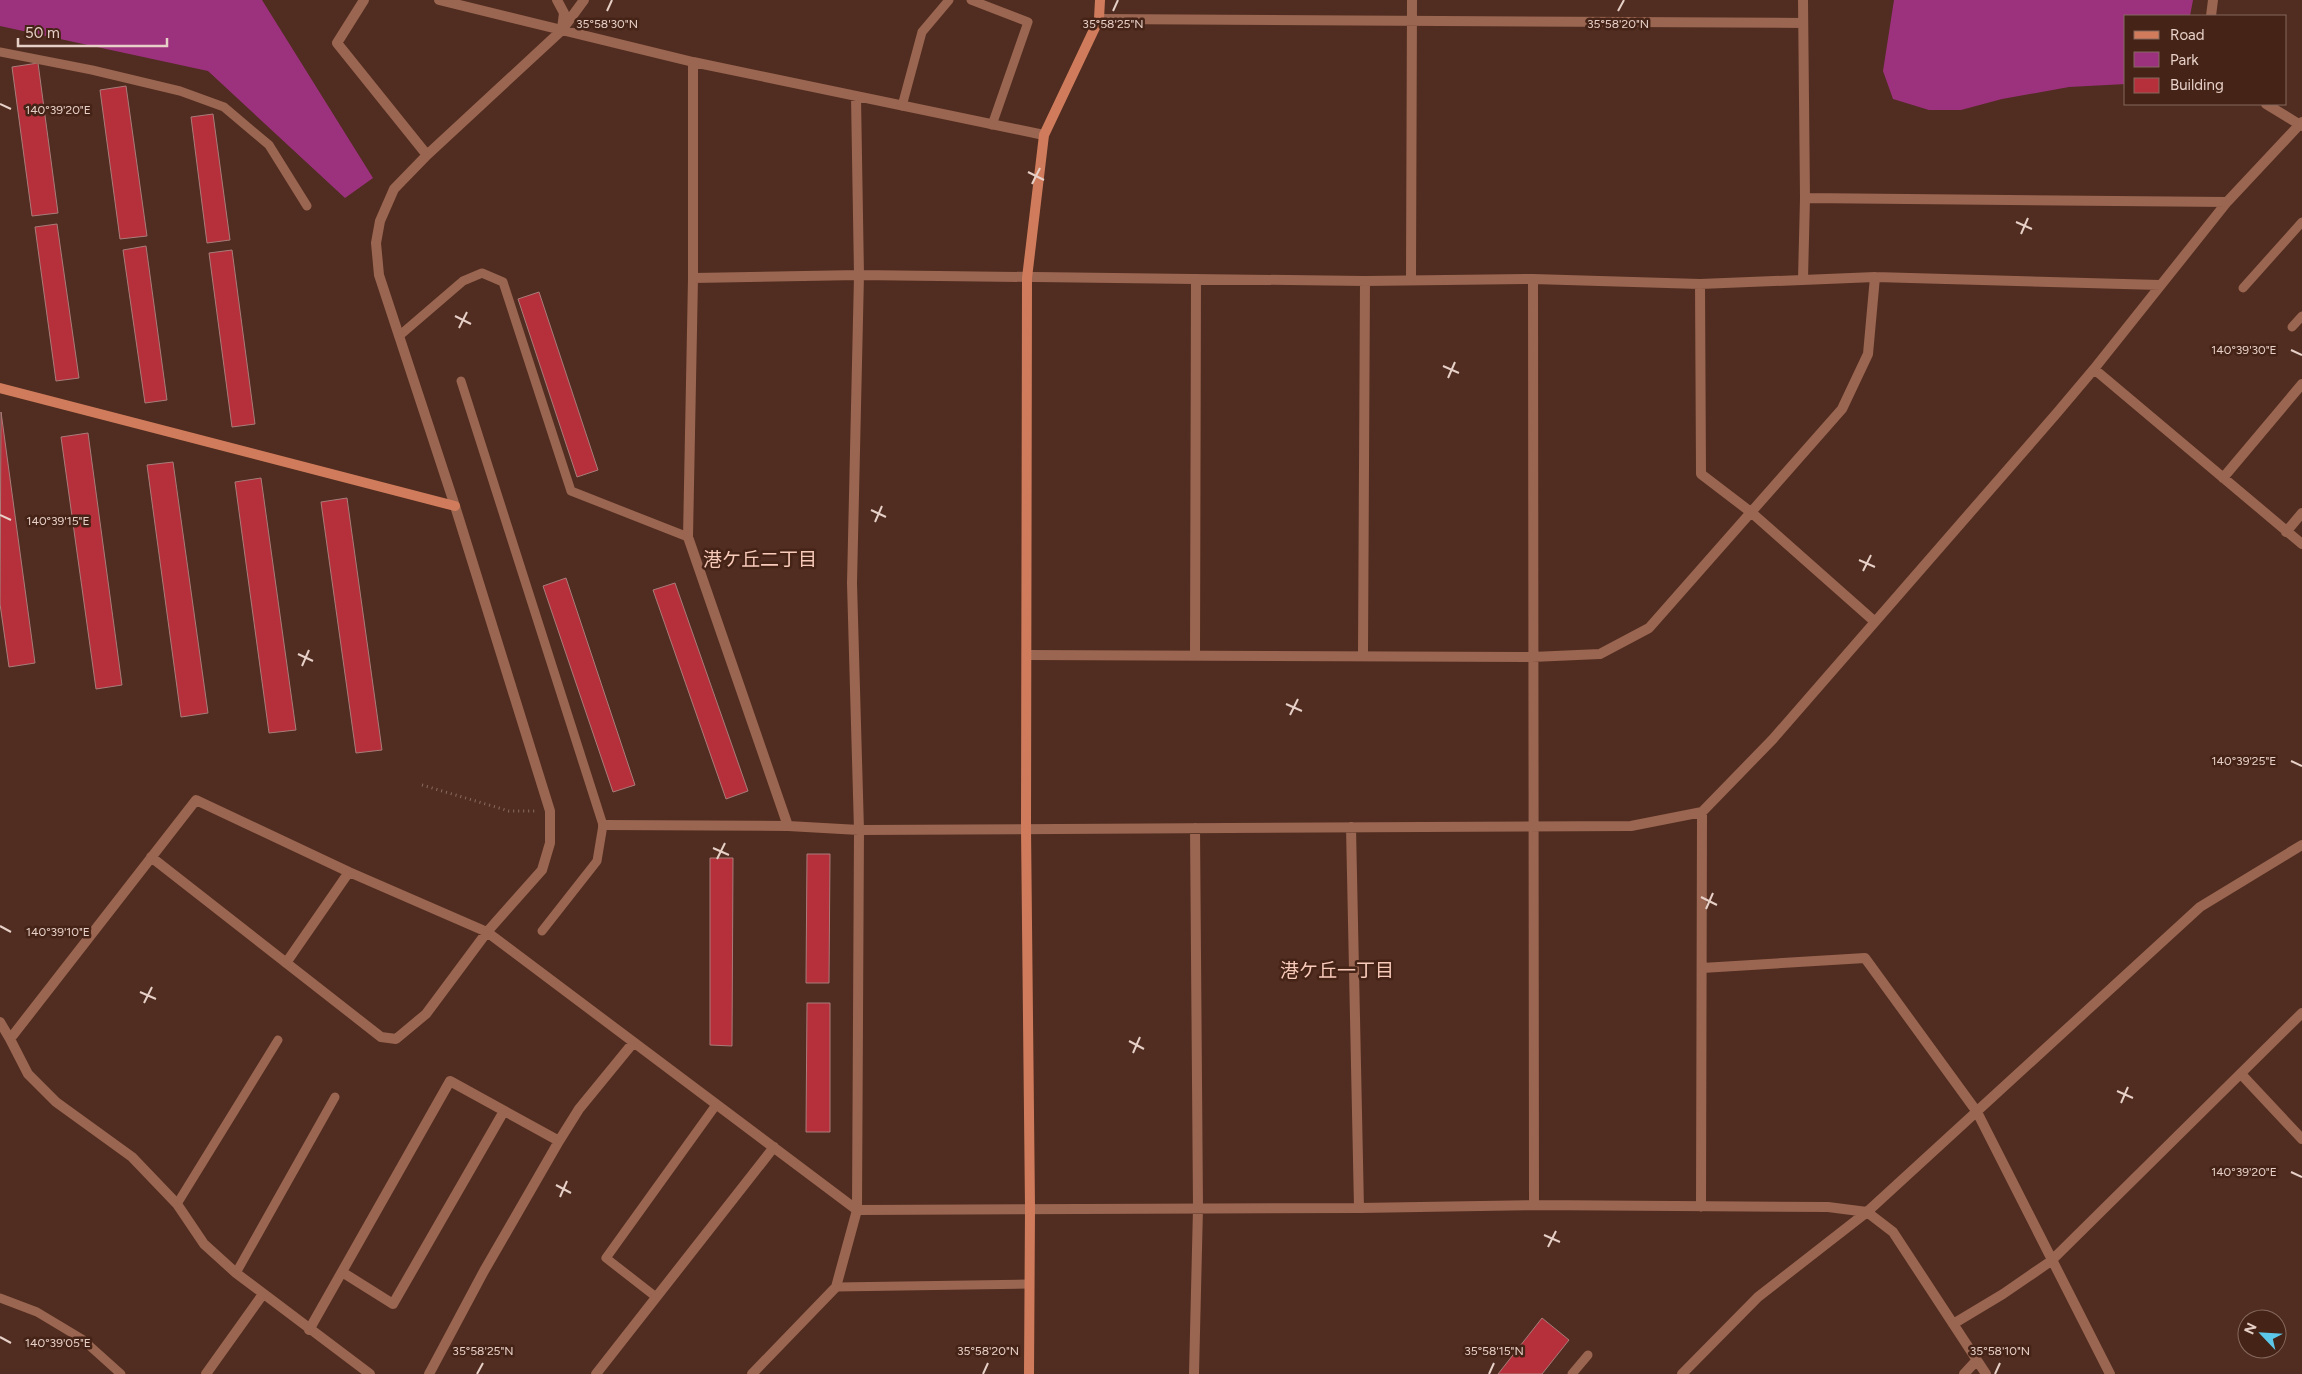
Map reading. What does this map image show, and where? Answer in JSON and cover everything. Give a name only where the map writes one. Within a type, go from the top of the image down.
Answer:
[{"type":"street","points":[[364,0],[337,43],[427,156]]},
{"type":"street","points":[[439,0],[693,62],[1044,135]]},
{"type":"street","points":[[557,0],[564,13],[562,30]]},
{"type":"street","points":[[151,857],[381,1037],[396,1038],[426,1014],[487,932],[542,870],[550,843],[550,811],[455,506],[379,275],[376,243],[380,221],[394,189],[562,30],[584,0]]},
{"type":"street","points":[[1029,1374],[1028,1284],[1030,1208],[1026,828],[1027,278],[1044,135],[1099,19],[1100,0]]},
{"type":"street","points":[[1411,278],[1412,0]]},
{"type":"street","points":[[1803,0],[1805,198],[1803,279]]},
{"type":"street","points":[[2211,15],[2212,0]]},
{"type":"street","points":[[1099,19],[1803,23]]},
{"type":"street","points":[[693,62],[693,278],[688,537],[788,826]]},
{"type":"street","points":[[752,1374],[836,1287],[857,1210],[858,830],[852,583],[859,275],[856,96]]},
{"type":"street","points":[[603,825],[788,826],[858,830],[1631,826],[1702,812],[1773,739],[2094,369],[2227,202],[2302,124],[2268,105]]},
{"type":"street","points":[[1805,198],[2227,202]]},
{"type":"street","points":[[693,278],[859,275],[1365,280],[1411,278],[1533,279],[1700,284],[1875,277],[2160,285]]},
{"type":"street","points":[[1026,655],[1532,657],[1600,654],[1649,628],[1842,409],[1868,354],[1875,277]]},
{"type":"street","points":[[1195,655],[1196,279]]},
{"type":"street","points":[[1533,279],[1534,1205]]},
{"type":"street","points":[[1363,655],[1365,280]]},
{"type":"street","points":[[1700,284],[1701,474],[1752,513],[1874,621]]},
{"type":"street","points":[[2094,369],[2302,544]]},
{"type":"street","points":[[2223,478],[2302,384]]},
{"type":"street","points":[[0,388],[455,506]]},
{"type":"street","points":[[2286,532],[2302,513]]},
{"type":"street","points":[[10,1038],[196,800],[349,872],[487,932],[857,1210],[1360,1208],[1534,1205],[1828,1207],[1867,1212],[1893,1232],[1986,1374]]},
{"type":"street","points":[[1701,1207],[1702,812]]},
{"type":"street","points":[[1351,827],[1360,1208]]},
{"type":"street","points":[[1194,1374],[1198,1208],[1195,828]]},
{"type":"street","points":[[1688,1372],[1758,1297],[1867,1212],[2200,907],[2302,845]]},
{"type":"street","points":[[286,963],[349,872]]},
{"type":"street","points":[[1702,968],[1865,958],[1977,1112],[2110,1374]]},
{"type":"street","points":[[1954,1324],[2003,1294],[2051,1261],[2302,1013]]},
{"type":"street","points":[[0,1022],[28,1074],[56,1102],[132,1157],[177,1204],[204,1244],[236,1273],[309,1330],[370,1374]]},
{"type":"street","points":[[429,1374],[489,1262],[559,1141],[579,1109],[633,1043]]},
{"type":"street","points":[[2241,1074],[2302,1139]]},
{"type":"street","points":[[309,1330],[450,1081],[559,1141]]},
{"type":"street","points":[[342,1272],[393,1304],[504,1111]]},
{"type":"street","points":[[596,1374],[774,1147]]},
{"type":"street","points":[[206,1374],[263,1294]]},
{"type":"street","points":[[1964,1374],[1976,1360]]},
{"type":"lane","points":[[902,106],[922,32],[949,0]]},
{"type":"lane","points":[[971,0],[1028,22],[992,124]]},
{"type":"lane","points":[[0,52],[92,70],[180,91],[224,107],[269,145],[307,206]]},
{"type":"lane","points":[[2243,288],[2302,222]]},
{"type":"lane","points":[[399,336],[463,281],[482,273],[503,282],[572,491],[688,537]]},
{"type":"lane","points":[[2292,327],[2302,316]]},
{"type":"lane","points":[[461,381],[603,825],[597,861],[542,932]]},
{"type":"lane","points":[[177,1204],[278,1040]]},
{"type":"lane","points":[[236,1273],[335,1098]]},
{"type":"lane","points":[[656,1297],[606,1258],[716,1105]]},
{"type":"lane","points":[[836,1287],[1028,1284]]},
{"type":"lane","points":[[0,1298],[37,1312],[82,1339],[121,1374]]},
{"type":"lane","points":[[1572,1374],[1588,1354]]},
{"type":"path","points":[[422,785],[510,812],[550,811]]},
{"type":"green space","points":[[0,0],[262,0],[373,178],[345,198],[208,71],[0,26]]},
{"type":"green space","points":[[1894,0],[2193,0],[2190,15],[2124,15],[2124,84],[2069,87],[2002,99],[1961,110],[1929,110],[1893,99],[1883,71]]},
{"type":"building","points":[[38,63],[58,213],[32,216],[12,67]]},
{"type":"building","points":[[126,86],[147,236],[120,239],[100,90]]},
{"type":"building","points":[[213,114],[230,240],[207,243],[191,117]]},
{"type":"building","points":[[57,224],[79,378],[56,381],[35,227]]},
{"type":"building","points":[[146,246],[167,400],[145,403],[123,250]]},
{"type":"building","points":[[232,250],[255,424],[232,427],[209,253]]},
{"type":"building","points":[[539,292],[598,470],[577,477],[518,299]]},
{"type":"building","points":[[1,412],[35,663],[9,667],[0,604]]},
{"type":"building","points":[[88,433],[122,685],[96,689],[61,437]]},
{"type":"building","points":[[173,462],[208,713],[181,717],[147,465]]},
{"type":"building","points":[[261,478],[296,730],[269,733],[235,482]]},
{"type":"building","points":[[347,498],[382,750],[356,753],[321,502]]},
{"type":"building","points":[[566,578],[635,785],[613,792],[543,586]]},
{"type":"building","points":[[675,583],[748,791],[726,799],[653,590]]},
{"type":"building","points":[[807,854],[830,854],[829,983],[806,983]]},
{"type":"building","points":[[710,858],[733,858],[732,1046],[710,1045]]},
{"type":"building","points":[[807,1003],[830,1003],[830,1132],[806,1132]]},
{"type":"building","points":[[1542,1318],[1569,1340],[1542,1374],[1498,1374]]},
{"type":"district","name":"港ケ丘二丁目","points":[[760,559]]},
{"type":"district","name":"港ケ丘一丁目","points":[[1337,970]]}]
